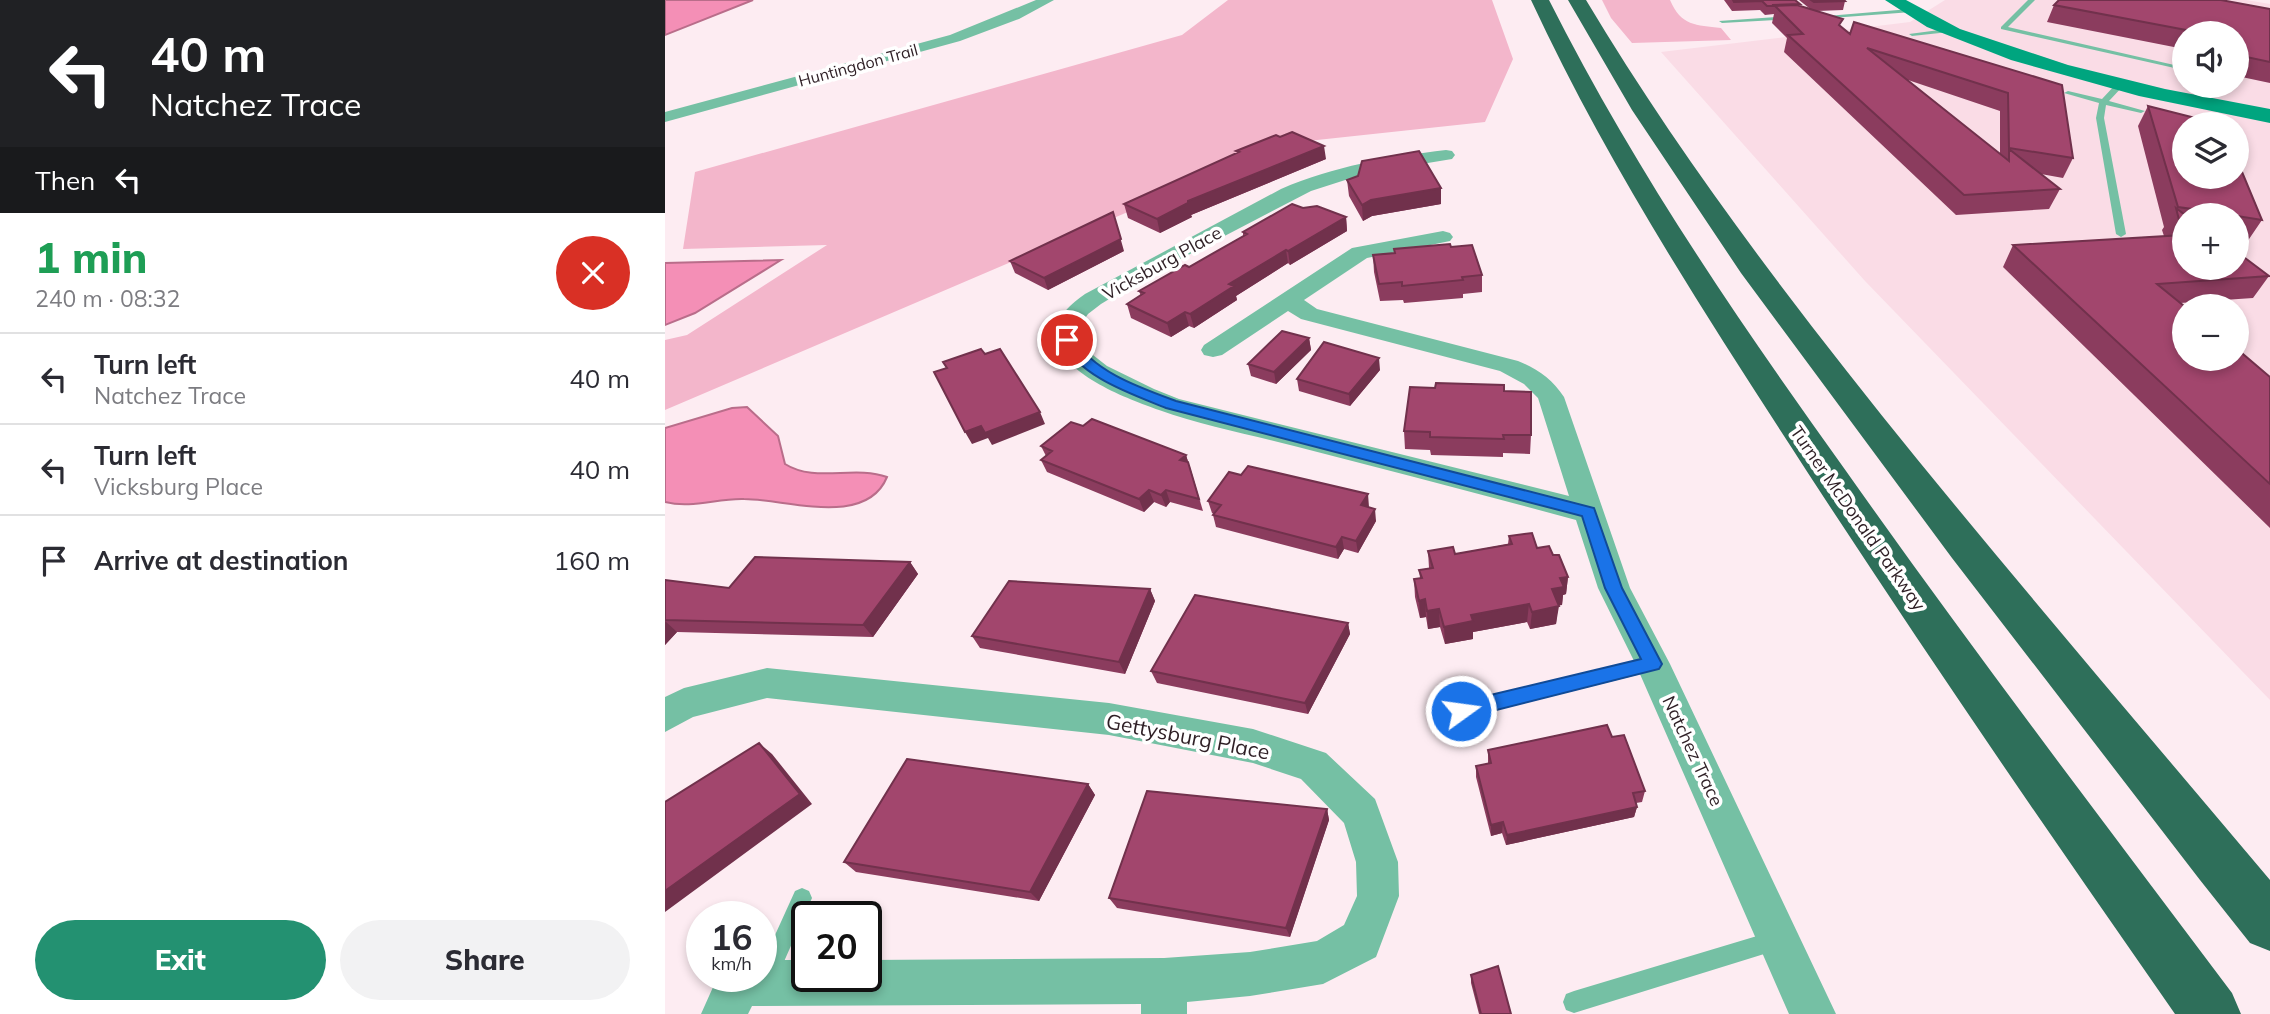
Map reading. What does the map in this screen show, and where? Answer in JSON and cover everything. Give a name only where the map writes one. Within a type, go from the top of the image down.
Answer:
[{"type":"highway","points":[[1521,0],[1557,11],[1658,133],[1786,314],[2008,600],[2270,923]]},
{"type":"highway","name":"Turner McDonald Parkway","points":[[1557,11],[1650,202],[1775,397],[1925,615],[2211,1014]]},
{"type":"street","name":"Huntingdon Trail","points":[[665,117],[955,38],[1014,16],[1047,0]]},
{"type":"street","points":[[1902,6],[1947,31],[1996,50],[2119,86],[2270,116]]},
{"type":"street","points":[[2063,69],[2270,107]]},
{"type":"street","name":"Vicksburg Place","points":[[1446,155],[1357,170],[1294,191],[1132,277],[1079,310],[1069,322],[1067,340],[1075,354],[1094,368],[1134,390],[1171,405],[1588,512]]},
{"type":"street","points":[[1213,350],[1360,253],[1443,237]]},
{"type":"street","name":"Natchez Trace","points":[[1288,300],[1310,314],[1509,366],[1531,376],[1543,386],[1551,397],[1614,588],[1653,664],[1813,1014]]},
{"type":"street","name":"Gettysburg Place","points":[[665,716],[684,704],[767,682],[1109,719],[1253,746],[1313,765],[1361,813],[1377,862],[1378,896],[1360,941],[1323,962],[1250,974],[1164,997],[777,983]]},
{"type":"street","name":"Gettysburg Place","points":[[724,1014],[735,992]]},
{"type":"lane","points":[[2032,0],[2003,28],[2172,65]]},
{"type":"lane","points":[[1810,17],[1902,6]]},
{"type":"lane","points":[[1722,21],[1798,18]]},
{"type":"lane","points":[[1912,34],[1947,31]]},
{"type":"lane","points":[[1901,35],[1912,43]]},
{"type":"lane","points":[[2119,86],[2103,102],[2100,118],[2121,234]]},
{"type":"lane","points":[[2069,93],[2141,111]]},
{"type":"lane","points":[[1461,711],[1653,664]]},
{"type":"lane","points":[[777,955],[802,898]]},
{"type":"lane","points":[[1574,1002],[1779,939]]},
{"type":"shaded area","points":[[665,0],[753,0],[665,35]]},
{"type":"shaded area","points":[[1228,0],[1492,0],[1513,59],[1485,122],[1289,143],[665,410],[665,340],[687,335],[827,245],[683,249],[695,172],[1182,35]]},
{"type":"shaded area","points":[[1602,0],[1670,0],[1679,15],[1690,23],[1721,28],[1731,40],[1632,43],[1611,18]]},
{"type":"shaded area","points":[[1945,0],[2246,0],[2270,4],[2270,700],[1865,281],[1661,52],[1910,22]]},
{"type":"shaded area","points":[[781,260],[695,313],[665,325],[665,263]]},
{"type":"shaded area","points":[[747,407],[778,436],[785,464],[797,470],[887,477],[877,493],[862,502],[844,506],[823,507],[744,499],[695,504],[665,502],[665,428],[732,408]]},
{"type":"building","points":[[1733,0],[1795,0],[1800,4],[1767,6],[1762,1]]},
{"type":"building","points":[[1811,0],[1844,0],[1845,1],[1814,2]]},
{"type":"building","points":[[2059,0],[2221,0],[2270,9],[2270,62],[2249,58],[2249,21],[2172,21],[2172,27],[2054,5]]},
{"type":"building","points":[[1797,5],[1843,19],[1839,25],[1850,34],[1854,22],[2062,85],[2073,158],[2009,148],[2008,93],[1867,48],[2009,161],[2009,149],[2060,189],[1964,195],[1788,35],[1803,34],[1775,6]]},
{"type":"building","points":[[2148,106],[2172,112],[2172,187]]},
{"type":"building","points":[[1292,132],[1324,146],[1188,201],[1157,219],[1124,204],[1239,152],[1236,151],[1276,135],[1280,137]]},
{"type":"building","points":[[1419,151],[1441,188],[1371,200],[1362,205],[1347,180],[1358,176],[1362,161]]},
{"type":"building","points":[[2173,189],[2249,189],[2262,220],[2249,218],[2249,203],[2177,203]]},
{"type":"building","points":[[1292,204],[1303,208],[1317,206],[1346,217],[1229,284],[1234,286],[1190,314],[1185,312],[1167,323],[1127,304],[1144,293],[1139,291],[1185,265],[1189,267],[1247,234],[1243,232]]},
{"type":"building","points":[[1113,212],[1121,239],[1044,278],[1010,261]]},
{"type":"building","points":[[2172,236],[2172,280],[2213,280],[2157,284],[2172,296],[2172,371],[2249,371],[2249,359],[2270,377],[2270,484],[2013,245]]},
{"type":"building","points":[[1450,244],[1451,247],[1472,245],[1482,275],[1462,277],[1463,280],[1402,286],[1402,282],[1379,284],[1373,255],[1395,253],[1394,249]]},
{"type":"building","points":[[2249,261],[2269,276],[2249,277]]},
{"type":"building","points":[[1282,331],[1309,338],[1274,372],[1248,364]]},
{"type":"building","points":[[1324,342],[1379,358],[1349,394],[1297,379]]},
{"type":"building","points":[[981,349],[985,354],[1000,349],[1040,412],[985,433],[981,426],[965,432],[934,372],[947,368],[943,362]]},
{"type":"building","points":[[1436,383],[1504,385],[1504,391],[1531,392],[1531,435],[1503,435],[1504,439],[1430,437],[1430,432],[1404,431],[1410,387],[1435,388]]},
{"type":"building","points":[[1092,419],[1186,455],[1180,460],[1188,462],[1199,499],[1166,490],[1161,495],[1149,490],[1139,499],[1041,460],[1052,451],[1041,446],[1071,422],[1083,426]]},
{"type":"building","points":[[1248,466],[1368,494],[1361,505],[1375,509],[1356,541],[1342,537],[1336,547],[1213,515],[1221,505],[1208,501],[1229,472],[1241,475]]},
{"type":"building","points":[[1532,533],[1537,548],[1549,546],[1553,555],[1559,555],[1568,577],[1560,578],[1564,587],[1552,589],[1559,606],[1532,612],[1529,604],[1471,615],[1473,621],[1444,627],[1439,609],[1427,611],[1425,599],[1419,601],[1414,579],[1422,578],[1419,570],[1433,568],[1428,551],[1453,547],[1455,554],[1512,544],[1509,536]]},
{"type":"building","points":[[755,557],[910,562],[863,625],[665,620],[665,580],[729,588]]},
{"type":"building","points":[[1009,581],[1150,589],[1119,662],[972,636]]},
{"type":"building","points":[[1195,595],[1348,623],[1305,703],[1151,671]]},
{"type":"building","points":[[1607,725],[1612,737],[1624,735],[1645,791],[1633,793],[1637,807],[1507,835],[1503,822],[1491,825],[1476,766],[1491,763],[1488,750]]},
{"type":"building","points":[[759,743],[800,794],[665,891],[665,802]]},
{"type":"building","points":[[907,759],[1088,784],[1030,892],[844,862]]},
{"type":"building","points":[[1147,791],[1327,809],[1286,928],[1109,898]]},
{"type":"building","points":[[1498,966],[1511,1014],[1481,1014],[1471,975]]},
{"type":"route","points":[[1067,340],[1075,354],[1094,368],[1134,390],[1171,405],[1588,512],[1614,588],[1653,664],[1461,711]]}]
